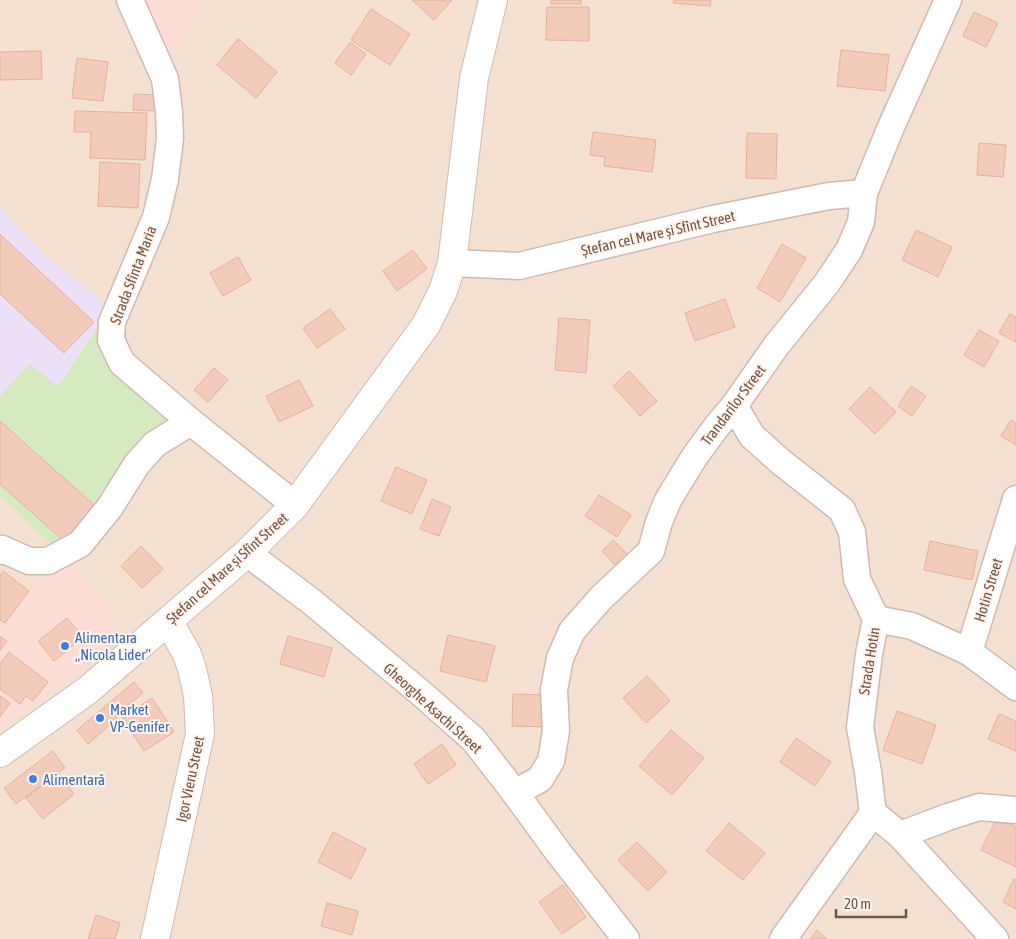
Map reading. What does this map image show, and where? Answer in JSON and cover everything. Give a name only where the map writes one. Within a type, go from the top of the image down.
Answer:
[{"type":"street","name":"Strada Sfînta Maria","points":[[130,0],[166,80],[170,138],[165,179],[156,217],[112,322],[111,340],[122,364],[295,506]]},
{"type":"street","name":"Ștefan cel Mare și Sfînt Street","points":[[0,753],[88,690],[248,553],[295,506],[426,325],[444,290],[452,263],[474,78],[493,0]]},
{"type":"street","name":"Trandarilor Street","points":[[515,793],[540,779],[551,761],[556,731],[554,690],[560,658],[572,631],[602,598],[651,551],[659,522],[668,500],[695,456],[734,406],[776,346],[827,283],[849,250],[861,222],[864,192],[891,126],[948,0]]},
{"type":"street","name":"Ștefan cel Mare și Sfînt Street","points":[[452,263],[519,266],[712,219],[829,196],[864,192]]},
{"type":"street","name":"Strada Hotin","points":[[734,406],[752,436],[781,462],[842,510],[852,532],[857,579],[876,619],[869,654],[860,727],[873,813]]},
{"type":"street","points":[[0,551],[2,549],[29,561],[48,561],[80,544],[110,507],[137,464],[155,444],[191,422]]},
{"type":"street","name":"Hotin Street","points":[[969,652],[1016,499]]},
{"type":"street","name":"Gheorghe Asachi Street","points":[[248,553],[312,602],[474,740],[626,939]]},
{"type":"street","points":[[876,619],[912,626],[969,652],[1016,687]]},
{"type":"street","name":"Igor Vieru Street","points":[[155,939],[200,734],[198,696],[192,669],[169,622]]},
{"type":"street","points":[[900,835],[979,807],[1016,810]]},
{"type":"street","points":[[783,939],[873,813],[900,835],[995,939]]},
{"type":"shaded area","points":[[0,0],[1016,0],[1016,939],[0,939]]},
{"type":"shaded area","points":[[138,0],[205,0],[168,64]]},
{"type":"shaded area","points":[[0,207],[44,255],[110,307],[58,387],[30,364],[0,396]]},
{"type":"shaded area","points":[[72,563],[126,632],[59,685],[0,728],[0,576],[3,571],[29,591],[57,575]]},
{"type":"green space","points":[[100,324],[169,419],[134,449],[98,510],[56,548],[0,495],[0,396],[30,364],[58,387]]},
{"type":"building","points":[[412,0],[452,0],[434,20]]},
{"type":"building","points":[[551,0],[581,0],[581,4],[551,4]]},
{"type":"building","points":[[674,0],[711,0],[710,6],[673,3]]},
{"type":"building","points":[[547,7],[589,7],[589,41],[546,40]]},
{"type":"building","points":[[371,9],[410,34],[390,65],[351,40]]},
{"type":"building","points":[[974,12],[998,23],[986,47],[963,36]]},
{"type":"building","points":[[238,39],[277,72],[256,98],[217,65]]},
{"type":"building","points":[[350,42],[366,54],[351,75],[335,63]]},
{"type":"building","points":[[841,50],[889,55],[885,91],[837,86]]},
{"type":"building","points":[[41,51],[42,79],[0,80],[0,52]]},
{"type":"building","points":[[77,58],[108,62],[103,101],[72,98]]},
{"type":"building","points":[[134,94],[156,95],[155,111],[133,110]]},
{"type":"building","points":[[75,111],[147,113],[145,160],[90,158],[91,132],[74,132]]},
{"type":"building","points":[[593,132],[656,140],[652,172],[604,166],[605,157],[590,155]]},
{"type":"building","points":[[747,133],[777,134],[776,179],[746,178]]},
{"type":"building","points":[[979,143],[1006,145],[1003,177],[977,175]]},
{"type":"building","points":[[100,162],[140,164],[138,208],[98,206]]},
{"type":"building","points":[[916,230],[952,247],[938,277],[902,260]]},
{"type":"building","points":[[0,234],[94,322],[64,353],[0,294]]},
{"type":"building","points":[[782,244],[806,258],[780,302],[757,288]]},
{"type":"building","points":[[413,250],[427,269],[397,291],[383,271]]},
{"type":"building","points":[[238,257],[251,280],[223,296],[210,273]]},
{"type":"building","points":[[725,299],[735,327],[695,341],[685,313]]},
{"type":"building","points":[[330,309],[345,329],[317,348],[303,328]]},
{"type":"building","points":[[1010,314],[1016,317],[1016,342],[999,333]]},
{"type":"building","points":[[559,318],[590,320],[586,373],[555,370]]},
{"type":"building","points":[[979,330],[999,341],[984,367],[964,355]]},
{"type":"building","points":[[214,368],[228,380],[208,402],[194,390]]},
{"type":"building","points":[[629,371],[657,401],[640,416],[613,386]]},
{"type":"building","points":[[299,380],[313,406],[279,422],[266,396]]},
{"type":"building","points":[[911,386],[926,396],[912,416],[898,406]]},
{"type":"building","points":[[870,387],[896,412],[875,434],[849,409]]},
{"type":"building","points":[[1011,420],[1016,423],[1016,445],[1001,436]]},
{"type":"building","points":[[0,421],[95,506],[64,541],[0,484]]},
{"type":"building","points":[[396,467],[427,480],[412,514],[381,501]]},
{"type":"building","points":[[599,495],[631,515],[617,537],[585,516]]},
{"type":"building","points":[[432,499],[451,507],[439,536],[420,529]]},
{"type":"building","points":[[613,540],[628,555],[616,566],[602,551]]},
{"type":"building","points":[[930,541],[978,551],[972,580],[924,570]]},
{"type":"building","points":[[141,546],[163,569],[142,588],[121,566]]},
{"type":"building","points":[[3,571],[29,591],[5,623],[0,620],[0,576]]},
{"type":"building","points":[[67,618],[83,637],[54,661],[38,641]]},
{"type":"building","points":[[448,635],[495,646],[486,682],[440,671]]},
{"type":"building","points":[[0,636],[7,641],[0,650]]},
{"type":"building","points":[[288,636],[332,648],[324,677],[280,664]]},
{"type":"building","points":[[9,652],[48,682],[33,701],[26,696],[20,704],[0,689],[0,664]]},
{"type":"building","points":[[647,676],[670,701],[646,723],[623,698]]},
{"type":"building","points":[[134,682],[143,693],[115,716],[117,719],[88,744],[77,730]]},
{"type":"building","points":[[513,694],[548,695],[547,727],[512,726]]},
{"type":"building","points":[[0,696],[10,703],[0,717]]},
{"type":"building","points":[[152,698],[174,732],[144,751],[122,717]]},
{"type":"building","points":[[897,711],[936,725],[922,764],[883,750]]},
{"type":"building","points":[[999,714],[1016,721],[1016,751],[988,739]]},
{"type":"building","points":[[671,730],[704,758],[672,795],[639,766]]},
{"type":"building","points":[[796,738],[831,762],[815,786],[780,762]]},
{"type":"building","points":[[442,744],[456,765],[428,784],[414,764]]},
{"type":"building","points":[[53,751],[65,768],[16,804],[4,788]]},
{"type":"building","points":[[58,773],[74,794],[43,819],[26,798]]},
{"type":"building","points":[[997,818],[1016,827],[1016,867],[981,850]]},
{"type":"building","points":[[729,823],[765,853],[743,880],[706,851]]},
{"type":"building","points":[[333,832],[366,849],[351,879],[318,862]]},
{"type":"building","points":[[637,842],[667,872],[648,891],[618,860]]},
{"type":"building","points":[[1014,879],[1016,880],[1016,909],[1003,902]]},
{"type":"building","points":[[563,885],[586,917],[562,934],[539,902]]},
{"type":"building","points":[[327,903],[358,911],[352,935],[321,926]]},
{"type":"building","points":[[96,915],[120,923],[115,939],[88,939]]},
{"type":"building","points":[[817,930],[827,939],[810,939]]},
{"type":"place","name":"Alimentara „Nicola Lider”","points":[[65,646]]},
{"type":"place","name":"Market VP-Genifer","points":[[100,718]]},
{"type":"place","name":"Alimentară","points":[[33,779]]}]
